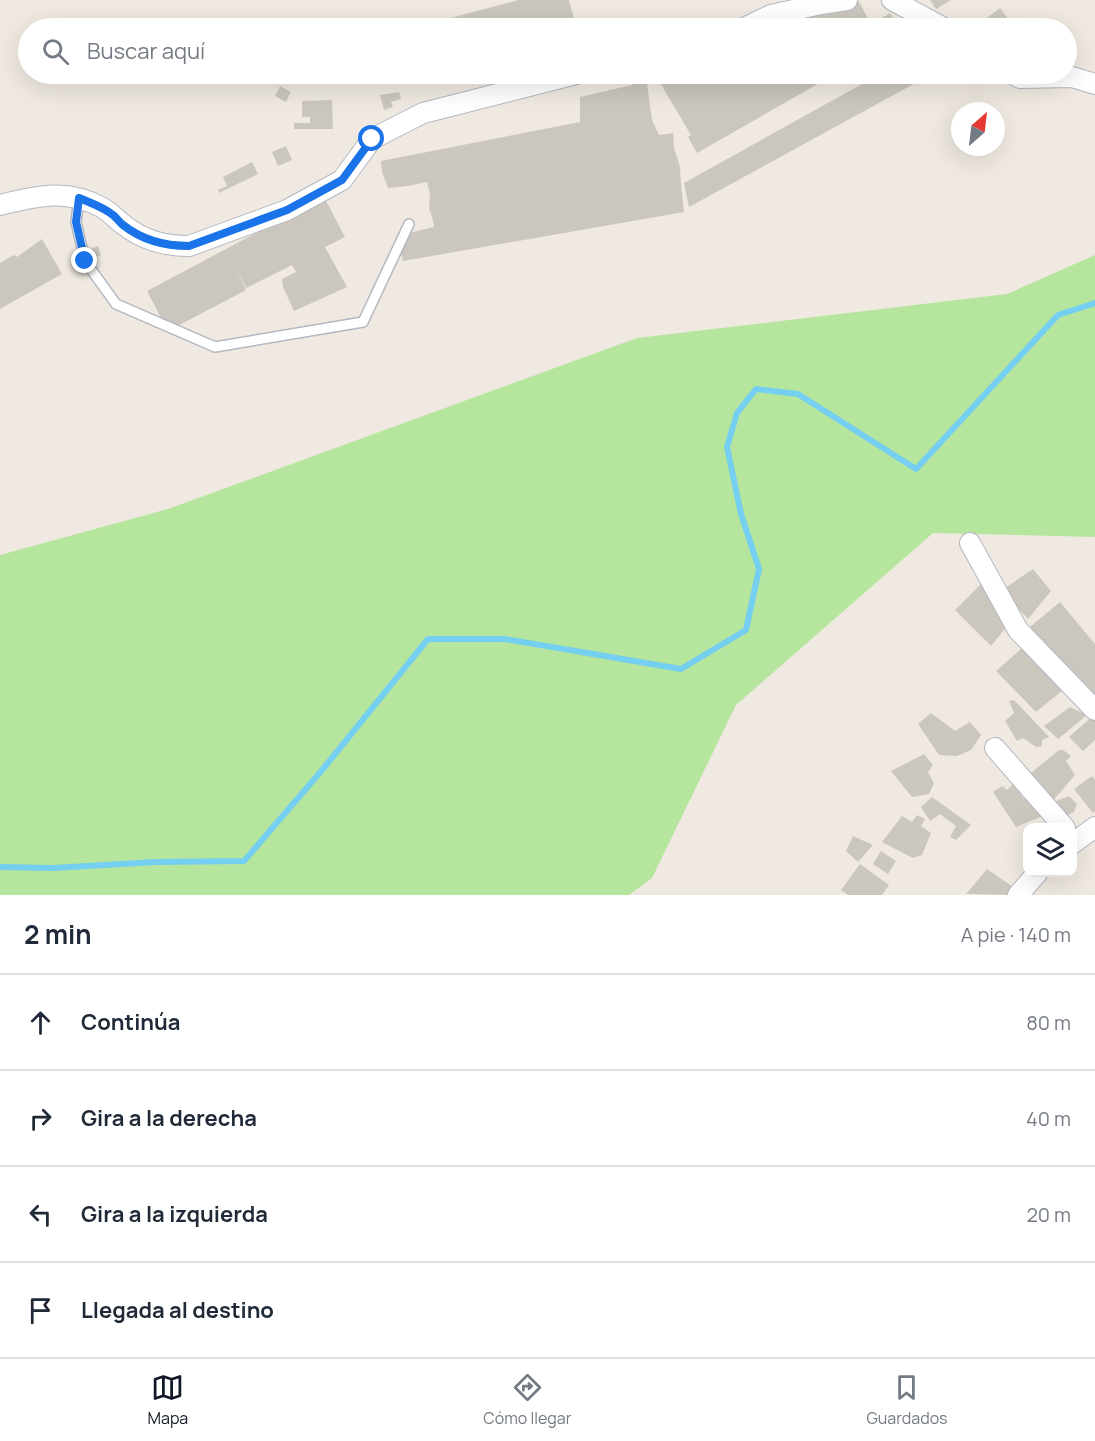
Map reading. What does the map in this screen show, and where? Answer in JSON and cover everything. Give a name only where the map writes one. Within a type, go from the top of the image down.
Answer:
[{"type":"street","points":[[765,18],[847,0]]},
{"type":"street","points":[[892,0],[926,18]]},
{"type":"street","points":[[1077,79],[1095,84]]},
{"type":"street","points":[[0,205],[38,196],[79,198],[102,208],[145,238],[167,245],[189,246],[287,210],[342,180],[372,139],[423,113],[537,84]]},
{"type":"street","points":[[970,543],[1018,630],[1095,710]]},
{"type":"street","points":[[995,748],[1060,823]]},
{"type":"street","points":[[1077,835],[1095,827]]},
{"type":"street","points":[[1018,895],[1034,877]]},
{"type":"lane","points":[[79,198],[76,222],[85,261],[116,304],[215,347],[363,322],[409,224]]},
{"type":"green space","points":[[1095,255],[1095,537],[933,533],[736,705],[652,878],[629,895],[0,895],[0,555],[168,509],[637,338],[1007,294]]},
{"type":"building","points":[[518,0],[569,0],[574,18],[450,18]]},
{"type":"building","points":[[834,0],[858,0],[868,18],[802,18]]},
{"type":"building","points":[[930,0],[951,0],[936,9]]},
{"type":"building","points":[[1000,8],[1008,18],[987,18]]},
{"type":"building","points":[[890,13],[893,18],[881,18]]},
{"type":"building","points":[[647,84],[652,120],[659,135],[673,133],[674,148],[680,167],[684,212],[403,261],[396,236],[434,227],[429,208],[430,194],[427,182],[388,188],[381,161],[580,122],[580,97],[632,85]]},
{"type":"building","points":[[661,84],[818,84],[697,153],[688,137],[691,135]]},
{"type":"building","points":[[862,84],[914,84],[689,207],[684,183]]},
{"type":"building","points":[[280,86],[291,92],[286,102],[275,96]]},
{"type":"building","points":[[399,92],[401,99],[391,102],[393,107],[384,110],[380,95]]},
{"type":"building","points":[[332,100],[333,129],[294,129],[294,123],[310,123],[310,117],[302,117],[302,101]]},
{"type":"building","points":[[286,146],[292,160],[278,166],[272,152]]},
{"type":"building","points":[[252,162],[258,174],[219,193],[218,190],[227,186],[223,177]]},
{"type":"building","points":[[324,197],[345,237],[325,247],[347,287],[294,311],[283,287],[282,279],[296,272],[292,265],[246,288],[236,269],[246,290],[168,331],[147,291]]},
{"type":"building","points":[[42,239],[62,274],[0,309],[0,263],[14,255],[17,257]]},
{"type":"building","points":[[98,246],[101,255],[88,260],[86,251]]},
{"type":"building","points":[[1033,569],[1051,591],[1028,619],[1002,590]]},
{"type":"building","points":[[985,580],[1017,614],[991,646],[955,610]]},
{"type":"building","points":[[1060,602],[1095,644],[1095,697],[1025,631]]},
{"type":"building","points":[[1029,642],[1068,686],[1036,712],[996,671]]},
{"type":"building","points":[[1014,700],[1049,737],[1042,740],[1042,746],[1036,747],[1023,738],[1017,741],[1005,721],[1014,713],[1009,701]]},
{"type":"building","points":[[1070,707],[1087,715],[1058,739],[1044,726]]},
{"type":"building","points":[[931,713],[955,731],[970,722],[981,735],[971,750],[957,756],[939,755],[918,724]]},
{"type":"building","points":[[1095,714],[1095,740],[1083,751],[1069,737]]},
{"type":"building","points":[[1059,750],[1071,756],[1066,761],[1075,775],[1050,804],[1026,777]]},
{"type":"building","points":[[924,754],[933,765],[928,772],[934,783],[929,794],[912,797],[891,771]]},
{"type":"building","points":[[1092,776],[1095,780],[1095,811],[1093,813],[1074,789]]},
{"type":"building","points":[[1013,784],[1024,799],[1031,797],[1043,816],[1016,827],[993,792],[1002,786],[1007,790]]},
{"type":"building","points":[[1069,796],[1077,804],[1074,812],[1063,817],[1056,801]]},
{"type":"building","points":[[932,797],[971,825],[956,840],[950,837],[956,826],[940,814],[930,821],[921,807]]},
{"type":"building","points":[[917,815],[925,819],[921,826],[931,833],[922,855],[913,858],[882,842],[902,816],[912,822]]},
{"type":"building","points":[[853,836],[873,845],[858,862],[846,851]]},
{"type":"building","points":[[881,851],[896,861],[888,874],[873,864]]},
{"type":"building","points":[[860,864],[889,885],[882,895],[848,895],[841,890]]},
{"type":"building","points":[[987,869],[1013,887],[1010,895],[966,894]]},
{"type":"waterway","points":[[0,867],[53,868],[156,862],[244,861],[323,769],[428,639],[505,639],[681,669],[746,630],[759,569],[741,514],[727,447],[737,413],[756,389],[798,394],[916,469],[1058,315],[1095,303]]},
{"type":"route","points":[[85,261],[76,222],[79,198],[102,208],[145,238],[174,246],[189,246],[287,210],[342,180],[372,139]]}]
